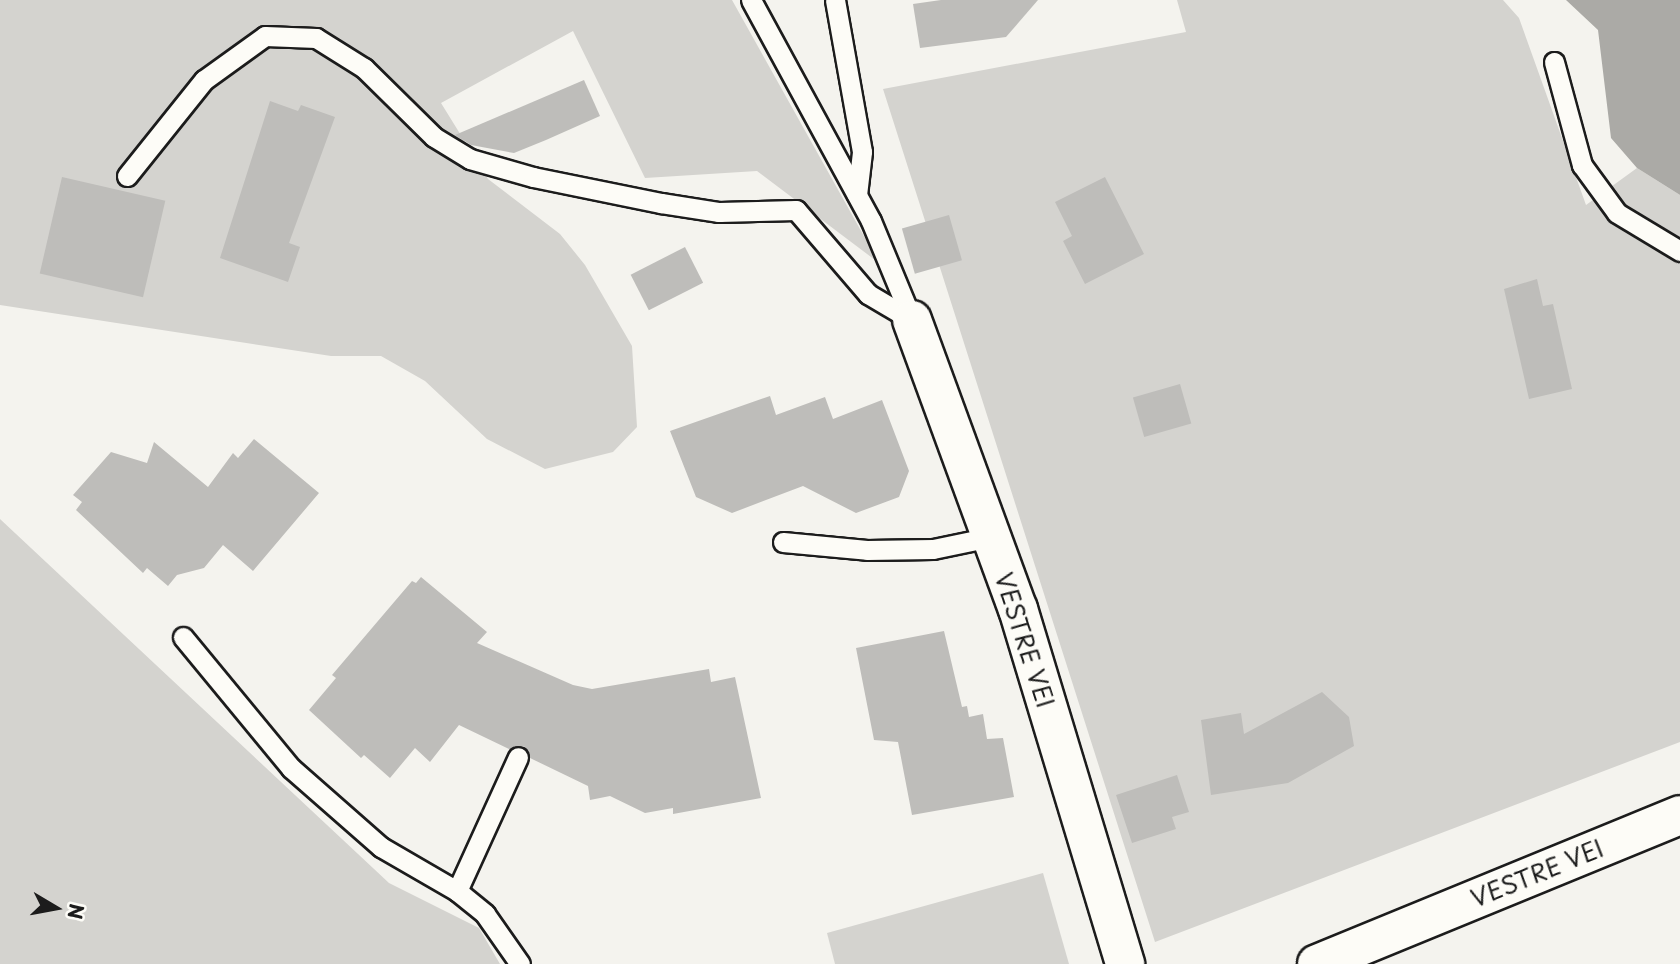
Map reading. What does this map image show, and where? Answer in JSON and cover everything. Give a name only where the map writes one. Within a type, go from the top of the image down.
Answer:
[{"type":"street","name":"VESTRE VEI","points":[[912,320],[991,537],[1125,964]]},
{"type":"street","name":"VESTRE VEI","points":[[1317,964],[1680,815]]},
{"type":"lane","points":[[751,0],[857,195],[912,320]]},
{"type":"lane","points":[[835,0],[862,152],[857,195]]},
{"type":"lane","points":[[127,176],[204,80],[265,36],[316,38],[364,68],[434,137],[470,159],[533,177],[661,203],[719,212],[796,210],[868,294],[912,320]]},
{"type":"lane","points":[[1554,62],[1582,165],[1617,213],[1680,251]]},
{"type":"lane","points":[[783,542],[867,550],[933,549],[991,537]]},
{"type":"lane","points":[[183,637],[291,768],[333,810],[381,847],[457,891],[485,914],[520,964]]},
{"type":"lane","points":[[457,891],[518,758]]},
{"type":"shaded area","points":[[0,0],[732,0],[879,263],[757,171],[645,178],[573,31],[441,103],[488,179],[560,234],[585,265],[632,346],[637,427],[613,452],[545,469],[487,439],[425,381],[381,356],[331,356],[0,305]]},
{"type":"shaded area","points":[[1177,0],[1503,0],[1519,18],[1586,205],[1637,168],[1680,195],[1680,742],[1155,942],[883,89],[1186,32]]},
{"type":"shaded area","points":[[1566,0],[1680,0],[1680,195],[1637,168],[1611,138],[1598,30]]},
{"type":"shaded area","points":[[0,519],[389,883],[479,928],[500,964],[0,964]]},
{"type":"shaded area","points":[[1043,873],[1069,964],[835,964],[827,933]]},
{"type":"building","points":[[941,0],[1038,0],[1006,37],[920,48],[913,4]]},
{"type":"building","points":[[584,80],[600,116],[546,140],[514,153],[471,145],[455,135]]},
{"type":"building","points":[[270,101],[298,111],[301,105],[335,117],[289,243],[300,247],[288,282],[220,258]]},
{"type":"building","points":[[62,177],[165,201],[143,297],[40,273]]},
{"type":"building","points":[[1105,177],[1144,254],[1085,284],[1063,241],[1072,236],[1055,202]]},
{"type":"building","points":[[949,215],[962,260],[915,274],[902,229]]},
{"type":"building","points":[[685,247],[703,283],[649,310],[631,275]]},
{"type":"building","points":[[1537,279],[1543,306],[1553,304],[1572,389],[1529,399],[1504,289]]},
{"type":"building","points":[[1180,384],[1191,423],[1144,437],[1133,398]]},
{"type":"building","points":[[770,396],[776,415],[825,397],[833,419],[882,400],[909,471],[899,497],[856,513],[803,486],[732,513],[696,497],[670,431]]},
{"type":"building","points":[[254,439],[319,493],[253,571],[223,545],[204,568],[177,575],[168,586],[147,568],[143,573],[76,510],[82,502],[73,495],[111,452],[147,463],[154,442],[208,487],[233,453],[238,458]]},
{"type":"building","points":[[421,577],[487,632],[477,643],[573,685],[592,689],[709,669],[711,682],[735,677],[761,798],[673,814],[673,808],[645,813],[610,796],[590,800],[588,786],[530,758],[524,746],[509,749],[459,725],[430,762],[415,748],[390,778],[364,755],[361,758],[309,710],[336,678],[332,675],[412,581],[416,583]]},
{"type":"building","points":[[944,631],[962,707],[967,706],[969,717],[983,714],[987,739],[1003,738],[1014,797],[912,815],[898,742],[874,740],[856,648]]},
{"type":"building","points":[[1322,692],[1349,717],[1354,746],[1288,783],[1211,795],[1201,720],[1241,713],[1244,734]]},
{"type":"building","points":[[1177,775],[1189,812],[1172,817],[1176,829],[1132,843],[1116,795]]}]
